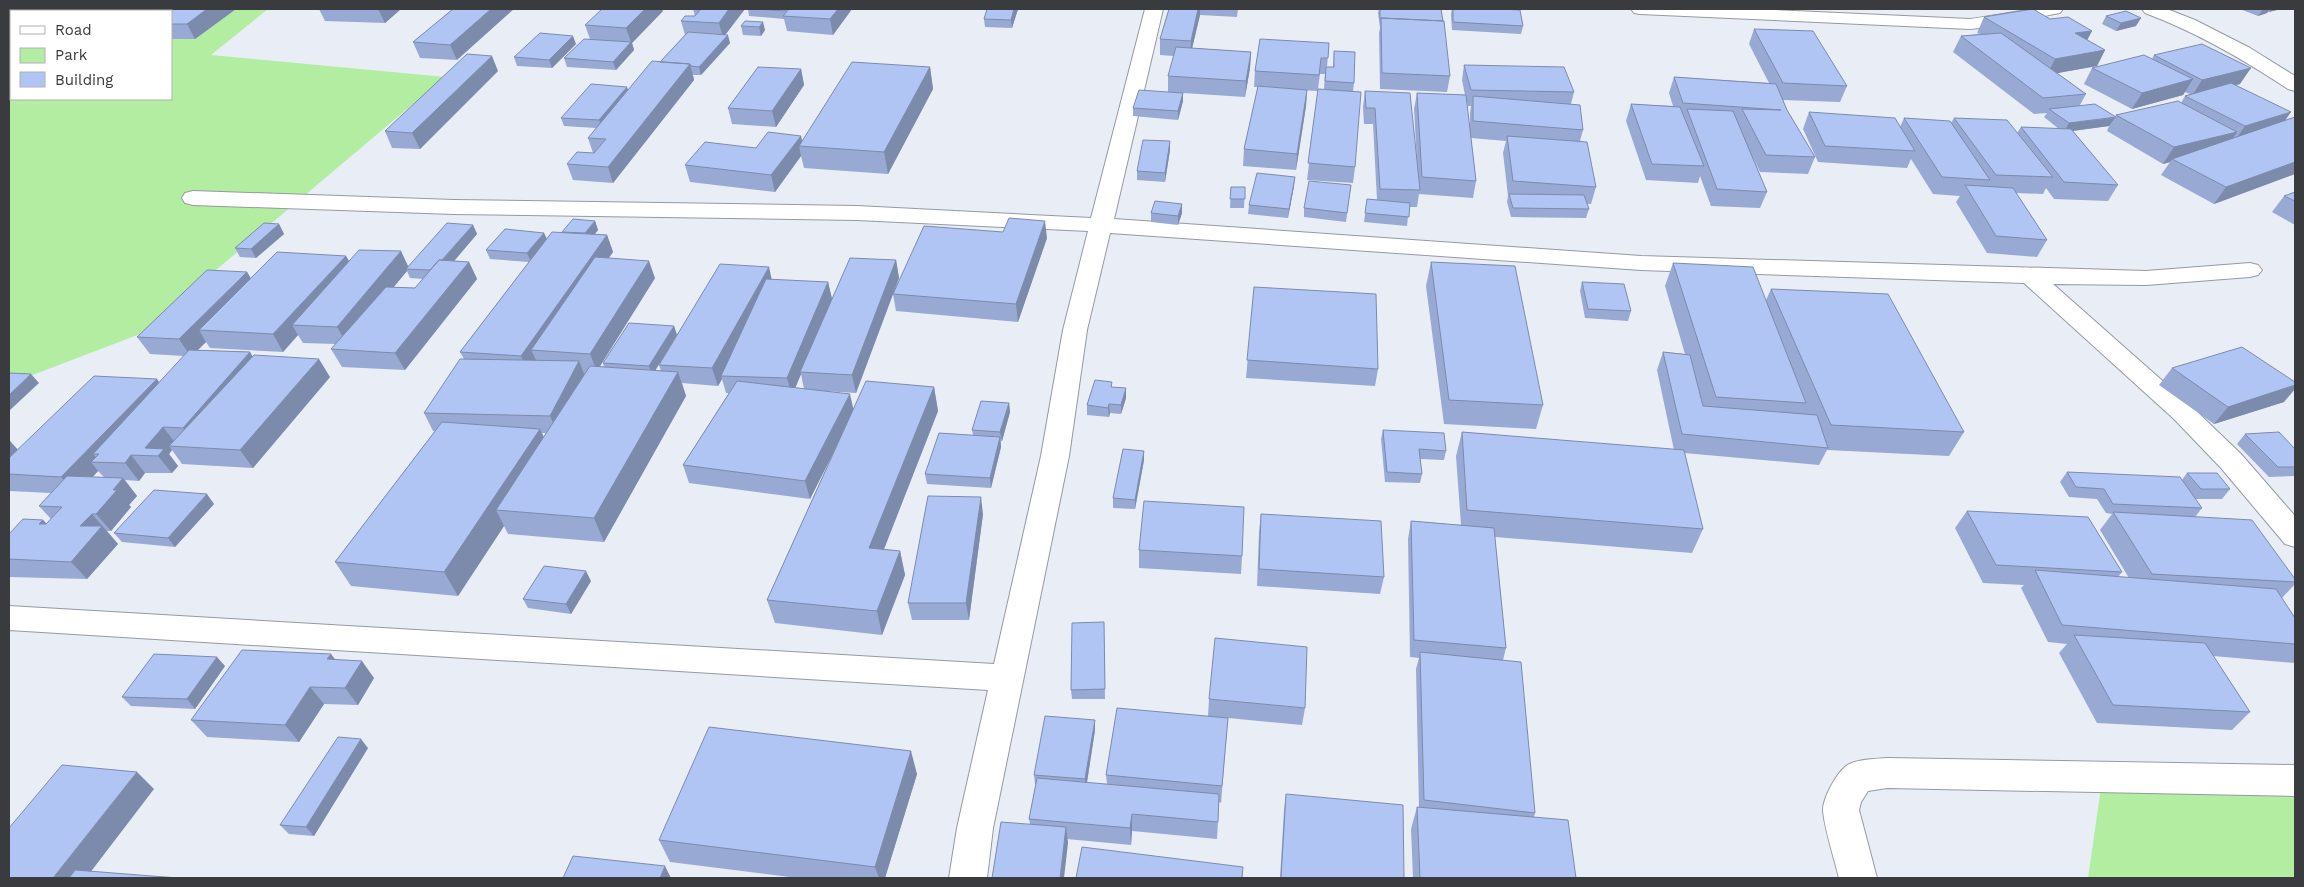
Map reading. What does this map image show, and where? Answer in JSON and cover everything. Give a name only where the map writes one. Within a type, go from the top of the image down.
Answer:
[{"type":"street","points":[[968,878],[975,828],[1055,456],[1075,330],[1154,9]]},
{"type":"street","points":[[1640,9],[1970,24],[1999,21],[2027,11],[2054,9]]},
{"type":"street","points":[[2151,9],[2198,29],[2271,68],[2295,85]]},
{"type":"street","points":[[193,198],[454,207],[857,214],[1100,225],[1641,263],[2146,278],[2250,270]]},
{"type":"street","points":[[2030,276],[2183,413],[2231,461],[2295,536]]},
{"type":"street","points":[[9,618],[1008,678]]},
{"type":"street","points":[[1858,878],[1841,810],[1844,796],[1858,776],[1887,773],[2295,780]]},
{"type":"green space","points":[[9,9],[268,9],[211,55],[445,77],[140,334],[9,384]]},
{"type":"green space","points":[[2295,769],[2295,878],[2088,878],[2102,781]]},
{"type":"building","points":[[24,9],[88,9],[86,10],[22,10]]},
{"type":"building","points":[[207,9],[187,24],[172,24],[172,10],[132,10]]},
{"type":"building","points":[[453,9],[491,9],[450,45],[413,42]]},
{"type":"building","points":[[602,9],[645,9],[626,28],[585,25]]},
{"type":"building","points":[[701,9],[729,9],[719,23],[681,21],[685,16],[695,16]]},
{"type":"building","points":[[758,9],[786,9],[785,11]]},
{"type":"building","points":[[789,9],[838,9],[830,19],[783,16]]},
{"type":"building","points":[[987,9],[1014,9],[1011,20],[984,19]]},
{"type":"building","points":[[1169,9],[1198,9],[1191,41],[1160,39]]},
{"type":"building","points":[[1380,9],[1441,9],[1443,21],[1380,19]]},
{"type":"building","points":[[1453,9],[1520,10],[1523,26],[1453,22]]},
{"type":"building","points":[[2033,9],[2050,19],[2068,17],[2092,31],[2075,33],[2105,50],[2055,59],[1984,17]]},
{"type":"building","points":[[2126,11],[2141,18],[2121,23],[2106,16]]},
{"type":"building","points":[[1381,18],[1444,21],[1450,76],[1382,73]]},
{"type":"building","points":[[745,21],[763,22],[759,27],[741,26]]},
{"type":"building","points":[[1754,29],[1813,31],[1847,86],[1783,83]]},
{"type":"building","points":[[688,32],[728,35],[699,67],[691,66],[690,64],[660,62]]},
{"type":"building","points":[[540,33],[573,36],[549,60],[514,57]]},
{"type":"building","points":[[2001,33],[2086,94],[2043,98],[1961,36]]},
{"type":"building","points":[[584,39],[631,42],[613,62],[564,58]]},
{"type":"building","points":[[1260,39],[1329,43],[1328,58],[1321,58],[1319,75],[1255,71]]},
{"type":"building","points":[[2202,44],[2251,68],[2202,80],[2154,55]]},
{"type":"building","points":[[1176,47],[1251,52],[1246,81],[1168,76]]},
{"type":"building","points":[[1334,51],[1355,52],[1354,83],[1325,81],[1326,67],[1334,67]]},
{"type":"building","points":[[467,54],[492,56],[412,133],[385,131]]},
{"type":"building","points":[[2144,55],[2193,79],[2142,93],[2092,68]]},
{"type":"building","points":[[652,61],[690,64],[608,167],[567,164],[577,152],[594,153],[606,139],[588,138]]},
{"type":"building","points":[[852,62],[930,67],[884,152],[799,146]]},
{"type":"building","points":[[1464,65],[1564,67],[1574,92],[1471,90]]},
{"type":"building","points":[[758,67],[801,69],[772,111],[728,108]]},
{"type":"building","points":[[1674,77],[1776,84],[1787,110],[1815,157],[1766,155],[1742,109],[1781,110],[1683,103]]},
{"type":"building","points":[[2231,83],[2291,112],[2245,126],[2185,96]]},
{"type":"building","points":[[591,84],[627,87],[599,120],[561,118]]},
{"type":"building","points":[[1258,86],[1307,90],[1297,154],[1244,149]]},
{"type":"building","points":[[1318,89],[1361,92],[1355,167],[1308,163]]},
{"type":"building","points":[[1139,90],[1183,93],[1178,111],[1133,108]]},
{"type":"building","points":[[1365,91],[1410,93],[1420,190],[1380,189],[1375,108],[1366,108]]},
{"type":"building","points":[[1417,93],[1466,95],[1476,181],[1422,177]]},
{"type":"building","points":[[1473,96],[1580,105],[1583,130],[1473,121]]},
{"type":"building","points":[[2178,101],[2237,132],[2174,147],[2116,115]]},
{"type":"building","points":[[1631,104],[1680,107],[1704,166],[1652,164]]},
{"type":"building","points":[[2095,104],[2116,117],[2069,123],[2049,109]]},
{"type":"building","points":[[1687,109],[1733,111],[1767,192],[1717,189]]},
{"type":"building","points":[[1809,112],[1895,118],[1915,151],[1825,146]]},
{"type":"building","points":[[2295,117],[2295,162],[2226,187],[2172,159]]},
{"type":"building","points":[[1904,118],[1950,121],[1990,180],[1942,177]]},
{"type":"building","points":[[1954,118],[2007,120],[2053,177],[1996,175]]},
{"type":"building","points":[[2021,127],[2071,129],[2118,185],[2064,182]]},
{"type":"building","points":[[768,132],[801,136],[771,175],[685,165],[705,142],[756,148]]},
{"type":"building","points":[[1507,136],[1587,142],[1596,187],[1513,181]]},
{"type":"building","points":[[1143,140],[1170,141],[1165,173],[1137,171]]},
{"type":"building","points":[[1257,173],[1295,177],[1289,209],[1249,205]]},
{"type":"building","points":[[1309,181],[1351,185],[1347,213],[1304,208]]},
{"type":"building","points":[[1965,185],[2013,188],[2047,240],[1996,236]]},
{"type":"building","points":[[1231,187],[1245,187],[1245,199],[1230,199]]},
{"type":"building","points":[[2295,192],[2295,201],[2284,196]]},
{"type":"building","points":[[1509,194],[1584,195],[1589,209],[1513,208]]},
{"type":"building","points":[[1367,199],[1410,203],[1409,217],[1365,213]]},
{"type":"building","points":[[1155,201],[1182,204],[1178,216],[1151,213]]},
{"type":"building","points":[[1009,218],[1045,221],[1016,304],[893,294],[924,226],[1003,232]]},
{"type":"building","points":[[573,219],[595,221],[585,233],[562,232]]},
{"type":"building","points":[[264,223],[279,224],[251,249],[235,248]]},
{"type":"building","points":[[447,223],[473,225],[442,260],[439,260],[430,270],[406,269]]},
{"type":"building","points":[[505,229],[544,233],[527,253],[486,250]]},
{"type":"building","points":[[552,232],[607,235],[521,356],[460,352]]},
{"type":"building","points":[[359,250],[401,251],[337,327],[292,325]]},
{"type":"building","points":[[277,252],[346,256],[273,334],[199,330]]},
{"type":"building","points":[[595,257],[649,261],[590,354],[531,350]]},
{"type":"building","points":[[850,258],[896,260],[852,375],[800,372]]},
{"type":"building","points":[[439,260],[469,262],[395,353],[331,349],[386,287],[415,288]]},
{"type":"building","points":[[1431,262],[1515,266],[1543,405],[1449,400]]},
{"type":"building","points":[[1673,263],[1753,267],[1806,403],[1716,397]]},
{"type":"building","points":[[720,264],[769,267],[712,368],[659,365]]},
{"type":"building","points":[[207,270],[247,272],[179,339],[137,337]]},
{"type":"building","points":[[766,279],[828,282],[787,378],[721,376]]},
{"type":"building","points":[[1582,282],[1624,284],[1631,311],[1588,309]]},
{"type":"building","points":[[1254,287],[1376,294],[1378,369],[1247,360]]},
{"type":"building","points":[[1771,289],[1888,294],[1964,432],[1831,425]]},
{"type":"building","points":[[629,323],[674,326],[649,366],[603,363]]},
{"type":"building","points":[[2242,347],[2295,382],[2295,385],[2228,407],[2172,368]]},
{"type":"building","points":[[189,350],[250,352],[183,428],[163,427],[145,448],[164,449],[158,456],[131,455],[125,463],[91,462],[99,454],[93,454]]},
{"type":"building","points":[[1663,352],[1690,355],[1703,406],[1817,415],[1828,448],[1682,434]]},
{"type":"building","points":[[254,355],[319,359],[240,450],[169,446]]},
{"type":"building","points":[[460,359],[579,361],[550,416],[424,413]]},
{"type":"building","points":[[590,366],[678,372],[594,518],[496,510]]},
{"type":"building","points":[[9,373],[31,374],[9,395]]},
{"type":"building","points":[[94,376],[157,379],[61,477],[9,474],[9,458]]},
{"type":"building","points":[[1095,380],[1112,382],[1111,387],[1126,388],[1121,405],[1109,404],[1108,408],[1087,405]]},
{"type":"building","points":[[737,381],[850,394],[805,481],[683,465]]},
{"type":"building","points":[[866,381],[934,387],[869,548],[900,551],[877,611],[767,600]]},
{"type":"building","points":[[981,401],[1009,403],[1000,432],[972,430]]},
{"type":"building","points":[[442,422],[540,429],[444,572],[335,562]]},
{"type":"building","points":[[1383,430],[1444,433],[1446,451],[1419,449],[1422,474],[1387,472]]},
{"type":"building","points":[[1462,432],[1684,450],[1703,529],[1467,510]]},
{"type":"building","points":[[2279,432],[2295,449],[2295,467],[2278,467],[2245,434]]},
{"type":"building","points":[[939,433],[1000,437],[990,478],[925,474]]},
{"type":"building","points":[[1123,449],[1144,451],[1135,500],[1113,498]]},
{"type":"building","points":[[2067,472],[2180,477],[2202,508],[2113,504],[2104,489],[2076,487]]},
{"type":"building","points":[[2187,473],[2217,473],[2230,489],[2201,489]]},
{"type":"building","points":[[67,476],[123,478],[113,490],[117,490],[96,514],[92,514],[80,526],[102,526],[71,562],[9,559],[9,534],[23,519],[43,520],[39,524],[46,524],[62,507],[39,506]]},
{"type":"building","points":[[154,490],[207,494],[168,538],[114,533]]},
{"type":"building","points":[[928,496],[981,497],[966,603],[908,603]]},
{"type":"building","points":[[1144,501],[1244,507],[1242,556],[1139,550]]},
{"type":"building","points":[[1967,511],[2088,517],[2122,572],[1996,565]]},
{"type":"building","points":[[2113,512],[2252,520],[2295,579],[2295,582],[2152,574]]},
{"type":"building","points":[[1261,514],[1381,521],[1384,577],[1259,569]]},
{"type":"building","points":[[1411,521],[1494,528],[1506,648],[1414,640]]},
{"type":"building","points":[[544,566],[586,571],[566,604],[523,599]]},
{"type":"building","points":[[2035,570],[2276,589],[2295,618],[2295,644],[2062,625]]},
{"type":"building","points":[[1104,622],[1105,689],[1071,690],[1072,623]]},
{"type":"building","points":[[2074,635],[2205,643],[2250,712],[2113,705]]},
{"type":"building","points":[[1215,638],[1307,647],[1305,708],[1209,699]]},
{"type":"building","points":[[242,650],[331,654],[327,659],[362,661],[345,688],[310,687],[285,725],[191,720]]},
{"type":"building","points":[[1420,652],[1521,662],[1535,813],[1424,800]]},
{"type":"building","points":[[154,654],[217,657],[187,699],[122,697]]},
{"type":"building","points":[[1117,708],[1228,718],[1222,786],[1106,775]]},
{"type":"building","points":[[1045,716],[1095,720],[1085,779],[1034,775]]},
{"type":"building","points":[[709,727],[911,751],[875,867],[659,840]]},
{"type":"building","points":[[338,737],[361,739],[306,827],[280,825]]},
{"type":"building","points":[[62,765],[137,772],[53,878],[9,878],[9,828]]},
{"type":"building","points":[[1037,778],[1219,794],[1218,822],[1132,814],[1130,828],[1029,819]]},
{"type":"building","points":[[1286,794],[1403,805],[1404,878],[1281,878]]},
{"type":"building","points":[[1417,807],[1568,820],[1576,878],[1420,878]]},
{"type":"building","points":[[1001,822],[1066,827],[1060,878],[992,878]]},
{"type":"building","points":[[1082,847],[1243,867],[1242,878],[1076,878]]},
{"type":"building","points":[[573,856],[665,866],[660,878],[563,878]]},
{"type":"building","points":[[75,870],[178,878],[69,878]]}]
